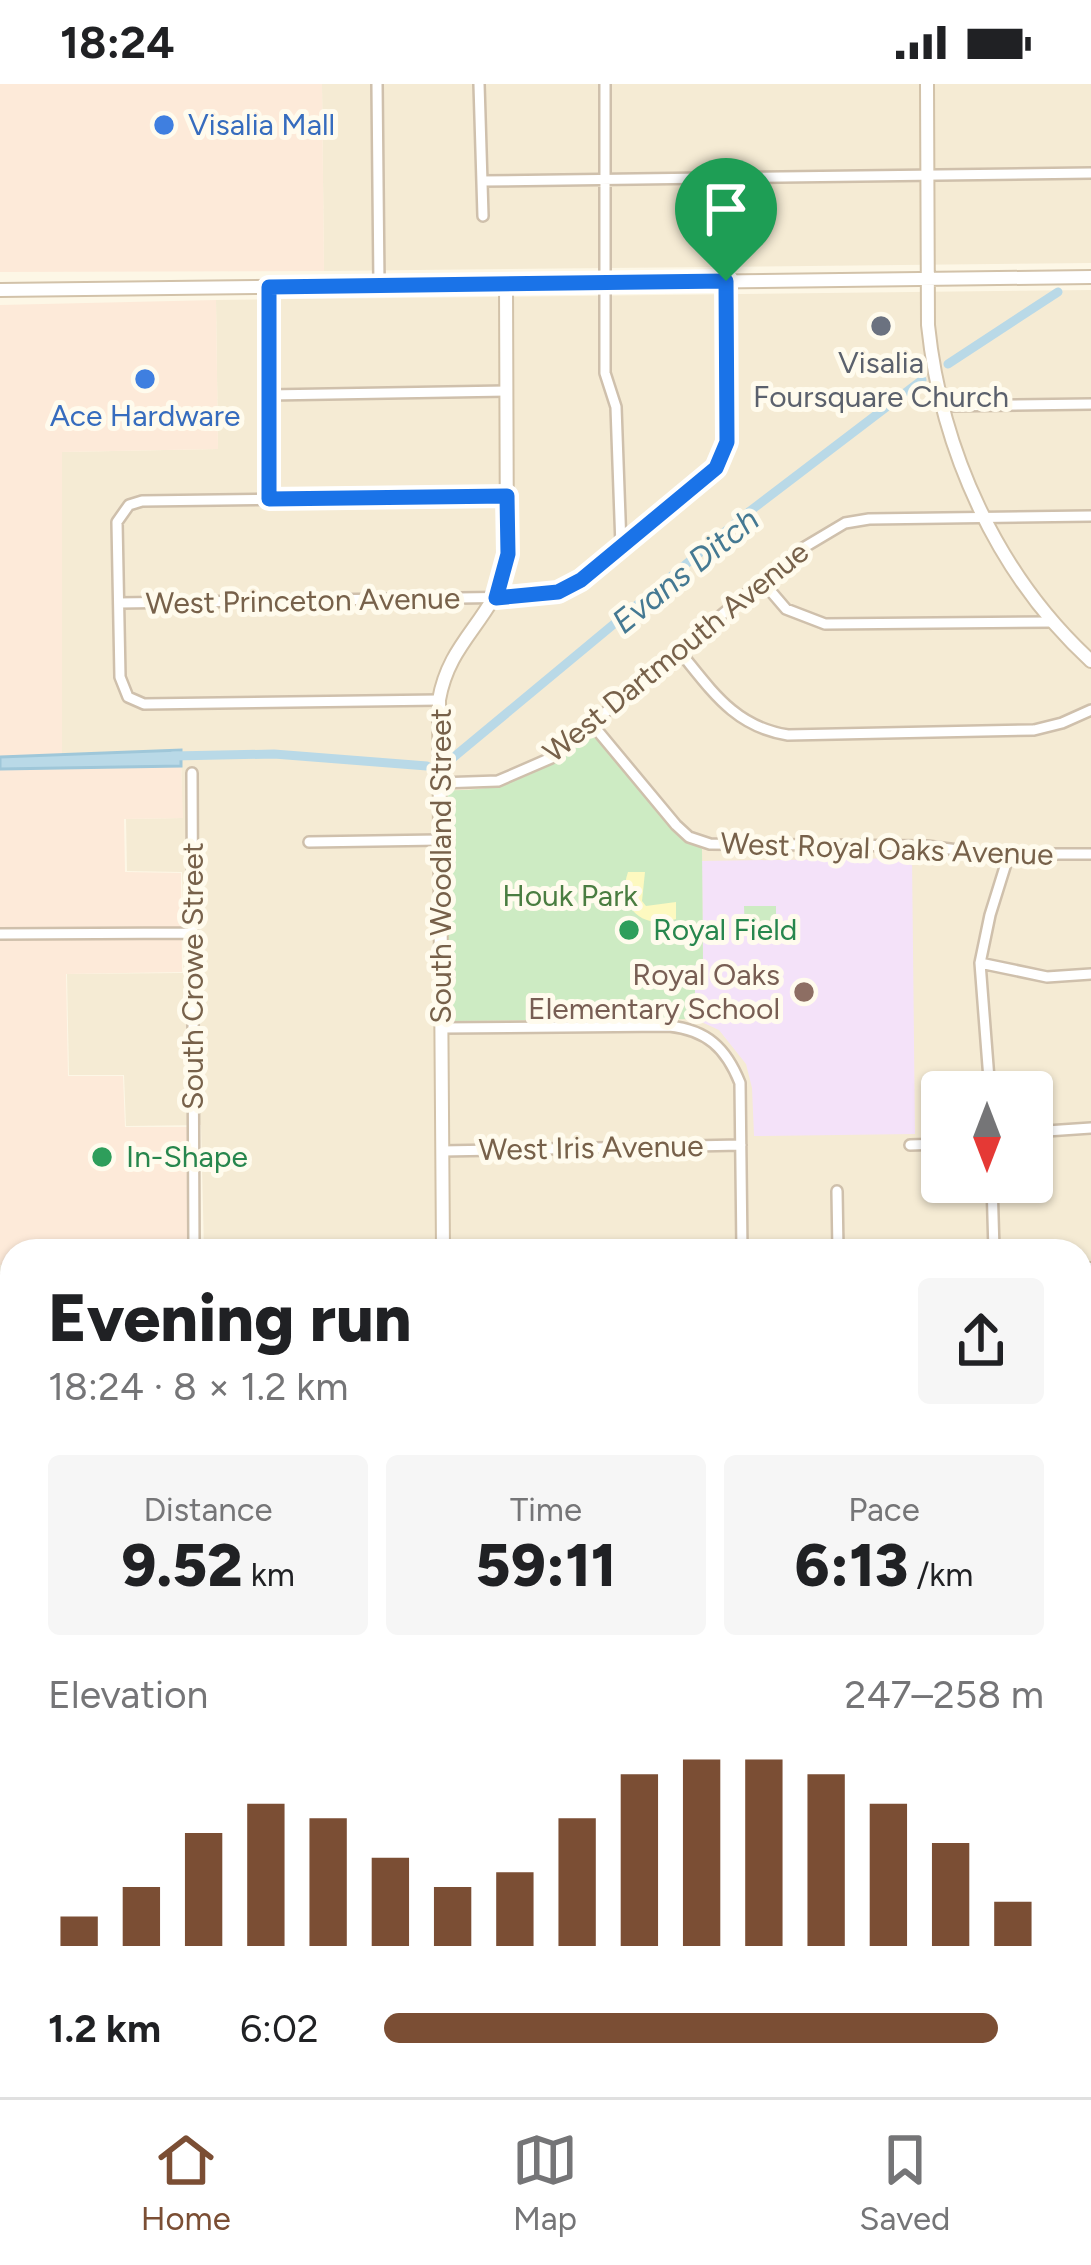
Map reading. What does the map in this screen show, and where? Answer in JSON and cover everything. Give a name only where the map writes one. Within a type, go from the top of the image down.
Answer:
[{"type":"street","points":[[377,84],[379,285]]},
{"type":"street","points":[[479,84],[483,216]]},
{"type":"street","points":[[605,84],[605,373],[616,407],[621,546]]},
{"type":"street","points":[[927,84],[928,279],[932,364],[942,406],[965,477],[985,517],[1052,622],[1091,661]]},
{"type":"street","points":[[482,181],[1091,173]]},
{"type":"street","points":[[0,290],[1091,278]]},
{"type":"street","name":"West Princeton Avenue","points":[[118,603],[496,598],[558,592],[581,580],[716,468],[724,455],[726,281]]},
{"type":"street","name":"South Woodland Street","points":[[443,1239],[439,700],[454,652],[496,598],[508,554],[506,284]]},
{"type":"street","points":[[269,287],[269,499]]},
{"type":"street","points":[[269,395],[507,391]]},
{"type":"street","points":[[942,406],[1091,404]]},
{"type":"street","points":[[439,700],[144,704],[128,698],[119,677],[117,522],[123,511],[142,501],[507,496]]},
{"type":"street","name":"West Dartmouth Avenue","points":[[439,783],[482,784],[512,777],[550,758],[762,581],[823,533],[845,523],[1091,516]]},
{"type":"street","points":[[762,581],[786,609],[824,624],[1052,622]]},
{"type":"street","points":[[680,652],[729,711],[766,731],[788,735],[1034,730],[1091,710]]},
{"type":"street","name":"West Royal Oaks Avenue","points":[[592,724],[676,825],[689,837],[710,844],[927,846],[1009,854],[1091,854]]},
{"type":"street","name":"South Crowe Street","points":[[192,773],[194,1239]]},
{"type":"street","points":[[309,842],[440,840]]},
{"type":"street","points":[[988,1071],[980,963],[1009,854]]},
{"type":"street","points":[[0,934],[192,933]]},
{"type":"street","points":[[980,963],[1047,977],[1091,974]]},
{"type":"street","points":[[441,1028],[669,1026],[688,1028],[716,1043],[740,1083],[742,1239]]},
{"type":"street","points":[[1053,1131],[1091,1128]]},
{"type":"street","name":"West Iris Avenue","points":[[442,1150],[741,1144]]},
{"type":"street","points":[[910,1145],[921,1145]]},
{"type":"street","points":[[837,1190],[838,1239]]},
{"type":"street","points":[[993,1203],[994,1239]]},
{"type":"shaded area","points":[[0,84],[322,84],[324,271],[0,272]]},
{"type":"shaded area","points":[[322,84],[1091,84],[1091,263],[324,271]]},
{"type":"shaded area","points":[[1091,290],[1091,1239],[204,1239],[201,1125],[126,1126],[124,1075],[69,1075],[67,974],[183,973],[184,946],[182,872],[127,871],[126,819],[182,818],[181,751],[62,755],[62,452],[218,449],[216,300]]},
{"type":"shaded area","points":[[216,300],[218,449],[62,452],[62,755],[0,757],[0,305]]},
{"type":"shaded area","points":[[181,766],[183,818],[124,819],[125,872],[181,873],[182,972],[66,974],[68,1076],[123,1076],[125,1127],[187,1127],[190,1239],[0,1239],[0,769]]},
{"type":"shaded area","name":"Royal Oaks Elementary School","points":[[912,858],[915,1134],[754,1136],[746,1064],[719,1030],[695,1019],[695,964],[703,963],[702,861]]},
{"type":"green space","name":"Houk Park","points":[[592,734],[672,830],[702,849],[703,964],[695,965],[695,1019],[449,1021],[447,790],[489,787],[525,777]]},
{"type":"green space","points":[[744,906],[776,906],[776,936],[745,936]]},
{"type":"sand","points":[[628,872],[645,872],[642,901],[646,906],[676,902],[676,919],[652,922],[635,913],[626,895]]},
{"type":"water","points":[[181,750],[181,766],[0,769],[0,757]]},
{"type":"waterway","name":"Evans Ditch","points":[[948,364],[1058,292]]},
{"type":"waterway","name":"Evans Ditch","points":[[449,761],[750,511],[922,380]]},
{"type":"waterway","name":"Evans Ditch","points":[[173,756],[274,754],[427,766]]},
{"type":"place","name":"Visalia Mall","points":[[164,125]]},
{"type":"place","name":"Visalia Foursquare Church","points":[[881,326]]},
{"type":"place","name":"Ace Hardware","points":[[145,379]]},
{"type":"place","name":"Royal Field","points":[[629,930]]},
{"type":"place","name":"Royal Oaks Elementary School","points":[[804,992]]},
{"type":"place","name":"In-Shape","points":[[102,1157]]},
{"type":"route","points":[[726,281],[724,455],[716,468],[581,580],[558,592],[496,598],[508,554],[507,496],[269,499],[269,287],[726,281]]}]
